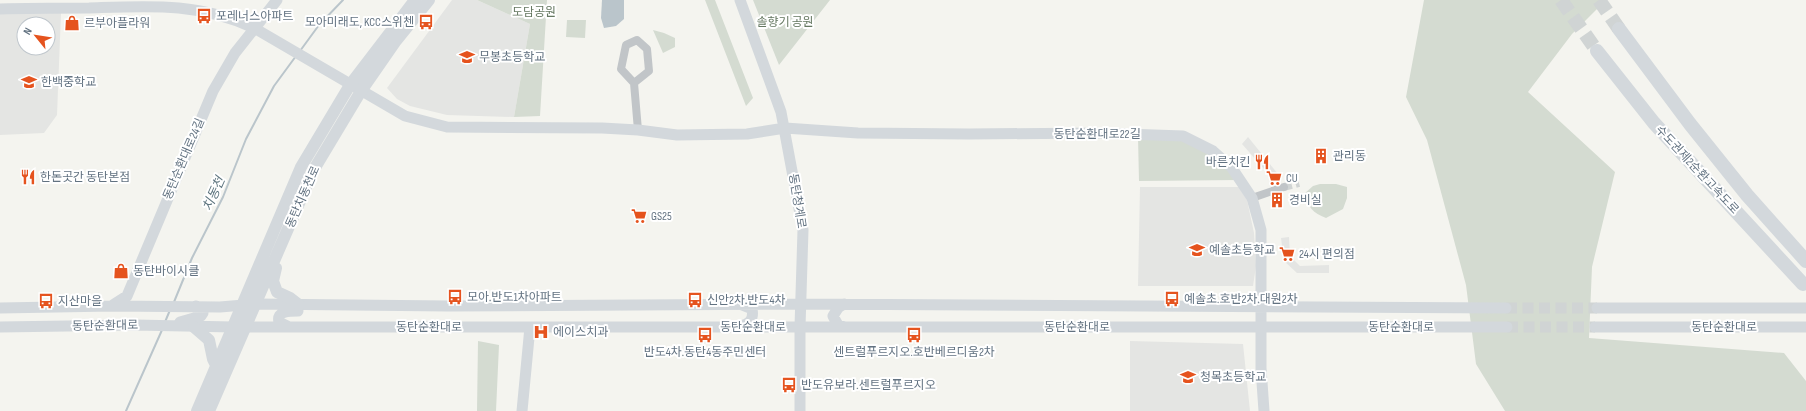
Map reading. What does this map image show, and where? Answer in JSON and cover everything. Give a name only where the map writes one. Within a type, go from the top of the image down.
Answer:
[{"type":"highway","name":"수도권제2순환고속도로","points":[[1619,28],[1690,124],[1748,195],[1806,262]]},
{"type":"highway","name":"수도권제2순환고속도로","points":[[1597,51],[1654,123],[1803,284]]},
{"type":"main road","name":"동탄치동천로","points":[[197,411],[301,167],[350,85],[415,0]]},
{"type":"main road","name":"동탄치동천로","points":[[209,411],[313,171],[361,91],[395,42],[429,0]]},
{"type":"main road","points":[[274,262],[276,269],[273,281],[277,292],[305,305]]},
{"type":"main road","points":[[194,327],[209,340],[213,359],[216,365]]},
{"type":"street","name":"동탄순환대로24길","points":[[126,296],[213,91],[235,53],[277,0]]},
{"type":"street","name":"동탄청계로","points":[[740,0],[781,112],[803,230],[800,304],[800,411]]},
{"type":"street","points":[[0,9],[130,6],[185,8],[223,15],[254,28],[350,85]]},
{"type":"street","points":[[634,84],[649,71],[647,49],[637,40],[626,45],[622,69],[634,84],[638,130]]},
{"type":"street","name":"동탄순환대로22길","points":[[350,85],[405,116],[447,127],[638,130],[677,135],[746,134],[785,128],[858,133],[1097,133],[1183,136],[1213,151],[1232,168],[1252,198],[1261,230],[1261,368],[1264,411]]},
{"type":"street","points":[[1252,198],[1284,187]]},
{"type":"street","points":[[112,306],[126,296],[141,306]]},
{"type":"street","name":"동탄순환대로","points":[[0,308],[256,304],[844,304],[1506,308]]},
{"type":"street","points":[[740,327],[746,325],[751,320],[753,314],[752,309],[742,304]]},
{"type":"street","points":[[844,304],[838,308],[832,316],[838,325],[845,327]]},
{"type":"street","points":[[289,326],[279,322],[279,315],[289,312],[304,311],[305,305]]},
{"type":"street","points":[[170,326],[201,316],[203,311],[200,306]]},
{"type":"street","name":"동탄순환대로","points":[[1597,308],[1806,308]]},
{"type":"street","name":"동탄순환대로","points":[[0,327],[135,325],[194,327],[1507,327]]},
{"type":"street","points":[[522,411],[530,327]]},
{"type":"street","name":"동탄순환대로","points":[[1595,327],[1806,327]]},
{"type":"shaded area","name":"무봉초등학교","points":[[452,0],[477,0],[530,24],[514,117],[447,115],[410,106],[397,99],[387,88]]},
{"type":"shaded area","points":[[602,0],[624,0],[624,19],[616,26],[604,28],[601,18]]},
{"type":"shaded area","name":"한백중학교","points":[[0,13],[61,13],[57,115],[44,133],[0,135]]},
{"type":"shaded area","points":[[1248,137],[1278,174],[1279,180],[1272,181],[1271,177],[1242,144]]},
{"type":"shaded area","name":"예솔초등학교","points":[[1140,187],[1239,187],[1247,200],[1254,233],[1256,266],[1253,286],[1138,286]]},
{"type":"shaded area","points":[[1289,237],[1290,256],[1300,266],[1329,265],[1329,273],[1297,273],[1284,261],[1281,238]]},
{"type":"shaded area","name":"청목초등학교","points":[[1130,341],[1243,344],[1250,411],[1130,411]]},
{"type":"green space","name":"도담공원","points":[[477,0],[547,0],[540,116],[514,117],[530,24]]},
{"type":"green space","points":[[705,0],[715,0],[753,98],[746,106]]},
{"type":"green space","name":"솔향기 공원","points":[[753,0],[830,0],[779,65]]},
{"type":"green space","points":[[1424,0],[1606,0],[1572,34],[1528,92],[1615,172],[1592,267],[1589,338],[1784,353],[1806,381],[1806,411],[1505,411],[1476,364],[1466,285],[1427,140],[1406,97]]},
{"type":"green space","points":[[567,20],[586,20],[585,38],[566,37]]},
{"type":"green space","points":[[653,30],[675,38],[675,47],[663,53]]},
{"type":"green space","points":[[1138,137],[1173,137],[1211,153],[1238,180],[1139,181]]},
{"type":"green space","points":[[1320,184],[1336,184],[1347,187],[1347,198],[1343,209],[1326,218],[1312,209],[1307,203],[1304,194],[1313,186]]},
{"type":"green space","points":[[478,341],[499,345],[496,411],[477,411]]},
{"type":"waterway","name":"치동천","points":[[300,51],[319,25],[343,0]]},
{"type":"waterway","name":"치동천","points":[[174,302],[192,258],[223,197],[246,139],[274,86],[296,56]]},
{"type":"waterway","name":"치동천","points":[[165,322],[170,310]]},
{"type":"waterway","name":"치동천","points":[[126,411],[162,330]]},
{"type":"tunnel","points":[[1561,0],[1597,51]]},
{"type":"tunnel","points":[[1599,0],[1619,29]]},
{"type":"tunnel","points":[[1284,187],[1299,183]]},
{"type":"tunnel","points":[[1506,308],[1597,308]]},
{"type":"tunnel","points":[[1507,327],[1595,327]]},
{"type":"place","name":"포레너스아파트","points":[[204,16]]},
{"type":"place","name":"모아미래도, KCC스위첸","points":[[426,22]]},
{"type":"place","name":"르부아플라워","points":[[72,23]]},
{"type":"place","name":"무봉초등학교","points":[[467,57]]},
{"type":"place","name":"한백중학교","points":[[29,82]]},
{"type":"place","name":"관리동","points":[[1321,156]]},
{"type":"place","name":"바른치킨","points":[[1262,162]]},
{"type":"place","name":"한돈곳간 동탄본점","points":[[28,177]]},
{"type":"place","name":"CU","points":[[1274,178]]},
{"type":"place","name":"경비실","points":[[1277,200]]},
{"type":"place","name":"GS25","points":[[639,216]]},
{"type":"place","name":"예솔초등학교","points":[[1197,250]]},
{"type":"place","name":"24시 편의점","points":[[1287,254]]},
{"type":"place","name":"동탄바이시클","points":[[121,271]]},
{"type":"place","name":"모아.반도1차아파트","points":[[455,297]]},
{"type":"place","name":"예솔초.호반2차.대원2차","points":[[1172,299]]},
{"type":"place","name":"신안2차.반도4차","points":[[695,300]]},
{"type":"place","name":"지산마을","points":[[46,301]]},
{"type":"place","name":"에이스치과","points":[[541,332]]},
{"type":"place","name":"반도4차.동탄4동주민센터","points":[[705,335]]},
{"type":"place","name":"센트럴푸르지오.호반베르디움2차","points":[[914,335]]},
{"type":"place","name":"청목초등학교","points":[[1188,377]]},
{"type":"place","name":"반도유보라.센트럴푸르지오","points":[[789,385]]}]
